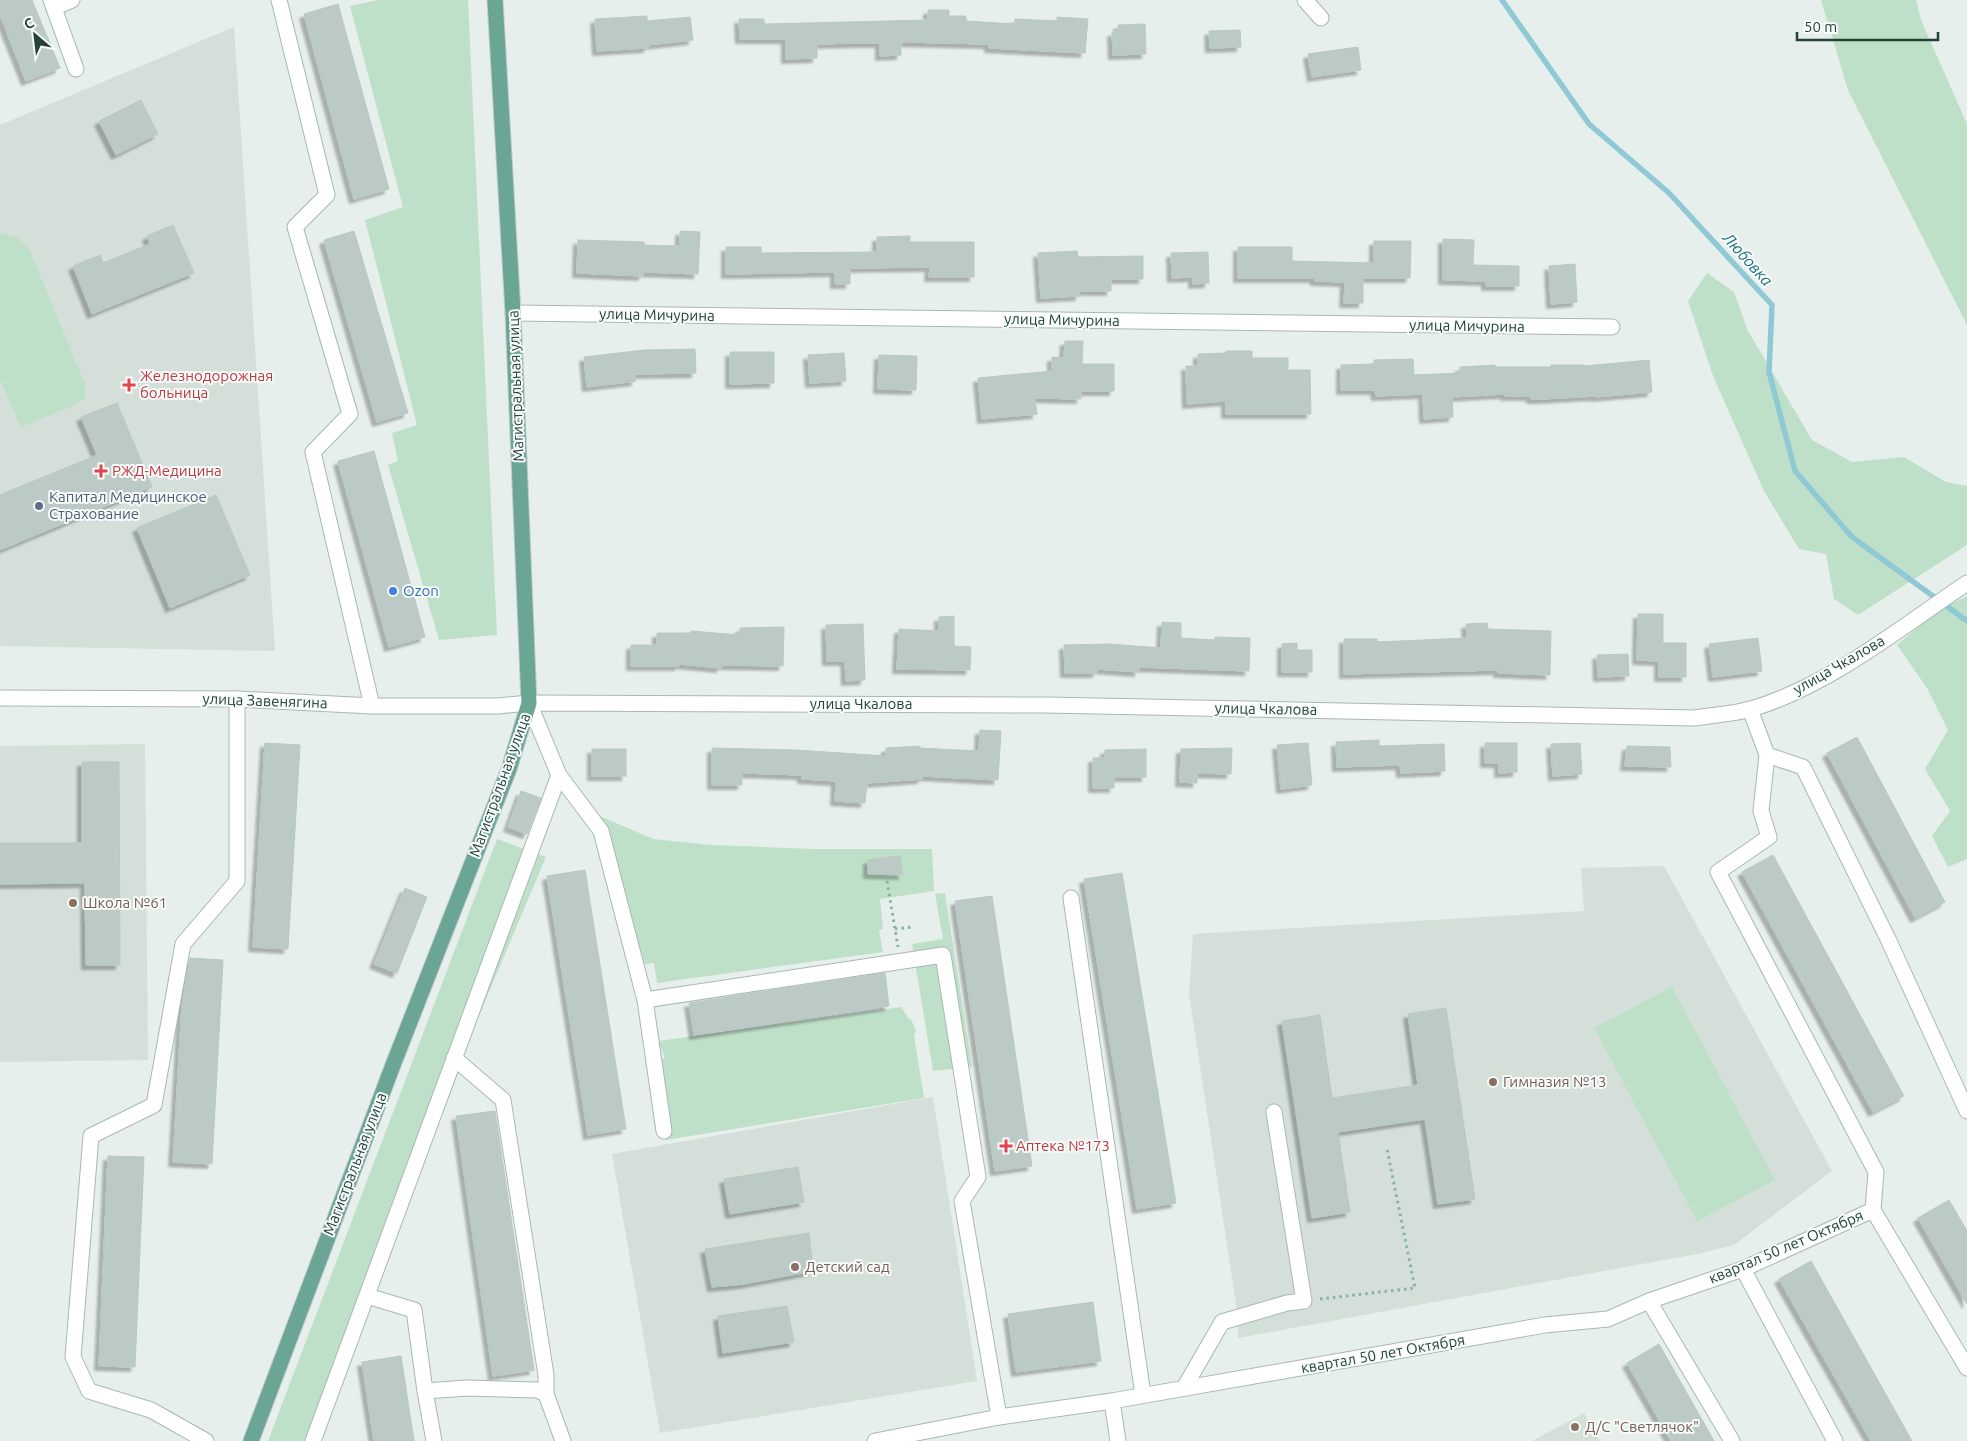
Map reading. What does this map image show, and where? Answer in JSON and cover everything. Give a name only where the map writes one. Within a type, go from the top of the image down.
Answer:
[{"type":"main road","name":"Магистральная улица","points":[[251,1441],[393,1065],[509,769],[529,703],[513,313],[495,0]]},
{"type":"street","points":[[72,0],[52,4],[76,69]]},
{"type":"street","points":[[279,0],[327,194],[295,227],[350,414],[313,452],[372,706]]},
{"type":"street","points":[[1305,0],[1321,18]]},
{"type":"street","name":"улица Мичурина","points":[[513,313],[1612,328]]},
{"type":"street","name":"улица Чкалова","points":[[529,703],[1046,705],[1694,718],[1750,709],[1803,689],[1864,653],[1967,583]]},
{"type":"street","name":"улица Завенягина","points":[[0,698],[237,699],[372,706],[498,706],[529,703]]},
{"type":"street","points":[[206,1441],[151,1410],[89,1391],[74,1357],[91,1136],[154,1105],[183,944],[237,881],[237,699]]},
{"type":"street","points":[[529,703],[560,775],[601,831],[645,1000],[664,1131]]},
{"type":"street","points":[[1750,709],[1766,755],[1761,811],[1769,837],[1718,872],[1876,1172],[1873,1210],[1967,1368]]},
{"type":"street","points":[[1766,755],[1803,767],[1888,939],[1967,1111]]},
{"type":"street","points":[[313,1441],[560,775]]},
{"type":"street","points":[[1071,898],[1143,1396]]},
{"type":"street","points":[[645,1000],[943,955],[978,1176],[962,1201],[999,1417]]},
{"type":"street","points":[[454,1058],[503,1100],[546,1375],[546,1394],[563,1441]]},
{"type":"street","points":[[1184,1388],[1222,1322],[1287,1303],[1304,1301],[1274,1112]]},
{"type":"street","name":"квартал 50 лет Октября","points":[[880,1441],[999,1417],[1143,1396],[1545,1325],[1608,1319],[1649,1301],[1743,1269],[1873,1210]]},
{"type":"street","points":[[1743,1269],[1835,1441]]},
{"type":"street","points":[[367,1296],[414,1310],[434,1441]]},
{"type":"street","points":[[1649,1301],[1732,1441]]},
{"type":"street","points":[[425,1390],[467,1388],[537,1390],[546,1394]]},
{"type":"street","points":[[1112,1401],[1118,1441]]},
{"type":"path","points":[[887,881],[900,962]]},
{"type":"path","points":[[895,929],[913,927]]},
{"type":"path","points":[[1304,1301],[1415,1288],[1387,1149]]},
{"type":"shaded area","name":"Железнодорожная больница","points":[[234,27],[275,651],[0,646],[0,125]]},
{"type":"shaded area","name":"Школа №61","points":[[145,744],[148,1060],[0,1062],[0,746]]},
{"type":"shaded area","name":"Гимназия №13","points":[[1664,866],[1832,1171],[1734,1245],[1697,1254],[1238,1338],[1238,1317],[1189,994],[1193,934],[1584,911],[1581,868]]},
{"type":"shaded area","name":"Детский сад","points":[[933,1097],[977,1381],[660,1433],[612,1154]]},
{"type":"shaded area","name":"Д/С \"Светлячок\"","points":[[1584,1413],[1600,1441],[1532,1441]]},
{"type":"green space","points":[[378,0],[468,0],[497,635],[439,640],[388,465],[398,461],[392,433],[417,425],[365,220],[403,207],[350,6]]},
{"type":"green space","points":[[1821,0],[1916,0],[1921,20],[1967,124],[1967,325],[1848,90]]},
{"type":"green space","points":[[0,233],[17,237],[29,249],[85,384],[85,398],[72,406],[21,427],[0,380]]},
{"type":"green space","points":[[1707,273],[1734,292],[1747,329],[1812,440],[1852,462],[1904,457],[1946,482],[1967,486],[1967,545],[1858,615],[1834,599],[1826,554],[1799,549],[1764,491],[1713,376],[1688,301]]},
{"type":"green space","points":[[1967,596],[1967,859],[1948,867],[1932,836],[1950,811],[1925,769],[1948,730],[1927,688],[1897,645],[1937,611]]},
{"type":"green space","points":[[593,813],[653,839],[712,845],[812,849],[932,849],[934,891],[880,899],[883,929],[879,930],[883,952],[657,983],[654,963],[645,964],[610,852]]},
{"type":"green space","points":[[497,839],[546,857],[470,1037],[311,1441],[268,1441]]},
{"type":"green space","points":[[945,893],[972,1067],[933,1071],[912,944],[943,939],[935,894]]},
{"type":"green space","points":[[1672,987],[1775,1180],[1697,1221],[1594,1028]]},
{"type":"green space","points":[[901,1007],[909,1019],[911,1019],[916,1031],[914,1036],[924,1098],[666,1140],[653,1061],[665,1058],[658,1041]]},
{"type":"building","points":[[0,0],[32,0],[60,68],[26,81],[0,15]]},
{"type":"building","points":[[338,4],[389,189],[354,199],[304,14]]},
{"type":"building","points":[[928,10],[949,10],[949,16],[966,16],[966,21],[1015,24],[1015,19],[1057,21],[1057,17],[1088,19],[1085,53],[989,48],[989,44],[901,42],[901,55],[880,56],[880,43],[817,44],[817,58],[786,59],[786,39],[740,39],[739,19],[764,19],[764,24],[928,20]]},
{"type":"building","points":[[647,16],[647,21],[690,17],[693,40],[648,45],[648,48],[597,51],[595,19]]},
{"type":"building","points":[[1145,24],[1146,54],[1113,55],[1112,32],[1118,32],[1118,25]]},
{"type":"building","points":[[1240,30],[1241,47],[1210,48],[1209,31]]},
{"type":"building","points":[[1358,47],[1361,70],[1312,77],[1308,54]]},
{"type":"building","points":[[141,100],[158,134],[116,155],[99,121]]},
{"type":"building","points":[[173,225],[194,273],[92,314],[73,266],[100,255],[103,263],[150,244],[147,236]]},
{"type":"building","points":[[354,231],[408,413],[377,422],[324,240]]},
{"type":"building","points":[[680,231],[700,232],[698,274],[643,272],[643,276],[577,273],[578,240],[644,242],[644,245],[680,246]]},
{"type":"building","points":[[910,236],[910,242],[974,242],[974,277],[929,277],[930,267],[850,268],[850,284],[835,284],[835,272],[726,274],[726,247],[761,247],[761,253],[877,252],[877,237]]},
{"type":"building","points":[[1443,239],[1474,240],[1473,265],[1519,266],[1519,286],[1486,286],[1486,281],[1443,280]]},
{"type":"building","points":[[1374,241],[1411,241],[1410,278],[1363,278],[1363,303],[1344,303],[1345,282],[1315,281],[1315,278],[1238,278],[1238,247],[1292,247],[1292,261],[1374,263]]},
{"type":"building","points":[[1077,251],[1078,257],[1143,256],[1143,279],[1111,279],[1111,291],[1079,291],[1080,296],[1041,298],[1038,253]]},
{"type":"building","points":[[1208,252],[1209,283],[1193,284],[1193,277],[1172,278],[1171,253]]},
{"type":"building","points":[[1575,264],[1577,302],[1551,304],[1549,266]]},
{"type":"building","points":[[1065,341],[1083,341],[1082,364],[1114,364],[1114,391],[1081,391],[1081,399],[1035,398],[1037,414],[982,419],[978,378],[1052,371],[1052,357],[1064,358]]},
{"type":"building","points":[[695,349],[696,373],[635,374],[636,381],[587,387],[584,357],[644,350]]},
{"type":"building","points":[[1226,351],[1252,351],[1252,358],[1288,358],[1288,370],[1310,370],[1311,414],[1226,414],[1226,401],[1187,404],[1186,366],[1198,366],[1198,354],[1226,353]]},
{"type":"building","points":[[730,352],[774,352],[774,383],[730,384]]},
{"type":"building","points":[[844,353],[846,381],[810,383],[808,355]]},
{"type":"building","points":[[879,355],[917,356],[916,390],[878,389]]},
{"type":"building","points":[[1413,359],[1414,375],[1460,373],[1460,367],[1495,365],[1495,367],[1585,366],[1649,360],[1652,392],[1542,399],[1531,399],[1531,396],[1505,396],[1505,394],[1452,397],[1453,417],[1424,419],[1423,394],[1376,396],[1375,390],[1341,390],[1341,365],[1374,364],[1374,360]]},
{"type":"building","name":"РЖД-Медицина","points":[[117,403],[152,487],[0,550],[0,495],[97,455],[81,417]]},
{"type":"building","points":[[374,451],[425,637],[389,647],[338,461]]},
{"type":"building","points":[[216,495],[250,575],[170,608],[137,528]]},
{"type":"building","points":[[1638,614],[1663,614],[1663,643],[1686,643],[1686,677],[1659,677],[1659,661],[1637,660]]},
{"type":"building","points":[[954,616],[954,646],[971,647],[970,670],[897,669],[899,629],[939,631],[939,617]]},
{"type":"building","points":[[1162,622],[1181,623],[1181,638],[1215,640],[1215,637],[1250,638],[1249,671],[1139,667],[1139,672],[1097,669],[1097,673],[1065,673],[1064,645],[1109,644],[1161,648]]},
{"type":"building","points":[[1487,623],[1488,629],[1551,631],[1550,675],[1498,673],[1498,670],[1344,674],[1344,639],[1377,639],[1377,642],[1467,638],[1466,624]]},
{"type":"building","points":[[863,624],[865,680],[846,681],[845,661],[827,661],[826,625]]},
{"type":"building","points":[[784,627],[783,666],[721,665],[721,668],[679,664],[679,666],[631,666],[631,645],[657,645],[657,633],[691,633],[691,631],[740,635],[740,628]]},
{"type":"building","points":[[1758,638],[1762,671],[1713,677],[1709,644]]},
{"type":"building","points":[[1297,643],[1297,650],[1312,650],[1312,672],[1282,672],[1282,644]]},
{"type":"building","points":[[1628,654],[1629,676],[1598,677],[1597,655]]},
{"type":"building","points":[[980,730],[1001,731],[998,780],[922,776],[922,779],[867,783],[865,803],[835,801],[836,781],[802,779],[802,775],[742,773],[742,785],[712,785],[712,748],[796,750],[886,756],[886,748],[920,746],[920,748],[979,751]]},
{"type":"building","points":[[1857,737],[1945,902],[1915,918],[1827,753]]},
{"type":"building","points":[[1379,740],[1379,746],[1444,744],[1445,771],[1401,773],[1400,765],[1337,767],[1336,742]]},
{"type":"building","points":[[265,743],[300,745],[288,949],[253,947]]},
{"type":"building","points":[[1308,743],[1312,785],[1281,789],[1277,745]]},
{"type":"building","points":[[1485,743],[1517,743],[1517,772],[1499,773],[1499,763],[1485,763]]},
{"type":"building","points":[[1580,743],[1582,774],[1553,776],[1551,744]]},
{"type":"building","points":[[1627,746],[1670,747],[1671,767],[1625,766]]},
{"type":"building","points":[[1232,748],[1231,774],[1197,773],[1197,783],[1180,782],[1181,749]]},
{"type":"building","points":[[592,749],[626,749],[626,776],[592,776]]},
{"type":"building","points":[[1146,749],[1146,777],[1114,777],[1114,788],[1093,788],[1093,758],[1105,758],[1105,750]]},
{"type":"building","points":[[82,762],[119,762],[120,965],[86,965],[85,883],[0,884],[0,843],[82,843]]},
{"type":"building","points":[[521,791],[541,798],[527,834],[508,827]]},
{"type":"building","points":[[1773,855],[1904,1096],[1873,1112],[1742,872]]},
{"type":"building","points":[[900,856],[903,875],[868,874],[868,860]]},
{"type":"building","points":[[585,870],[626,1129],[588,1135],[547,876]]},
{"type":"building","points":[[1122,873],[1176,1203],[1137,1209],[1084,879]]},
{"type":"building","points":[[405,888],[427,897],[397,973],[374,964]]},
{"type":"building","points":[[992,896],[1032,1166],[995,1171],[955,901]]},
{"type":"building","points":[[190,958],[223,960],[212,1164],[173,1162],[182,1005]]},
{"type":"building","points":[[885,973],[889,1006],[694,1035],[689,1003]]},
{"type":"building","points":[[1446,1008],[1475,1199],[1438,1204],[1425,1119],[1338,1132],[1350,1212],[1312,1218],[1282,1021],[1320,1015],[1332,1098],[1418,1085],[1408,1014]]},
{"type":"building","points":[[495,1111],[534,1370],[493,1376],[456,1116]]},
{"type":"building","points":[[108,1156],[144,1157],[135,1367],[99,1366]]},
{"type":"building","points":[[798,1167],[804,1202],[730,1214],[724,1179]]},
{"type":"building","points":[[1949,1200],[1967,1231],[1967,1304],[1918,1218]]},
{"type":"building","points":[[809,1233],[813,1271],[744,1284],[712,1287],[705,1249]]},
{"type":"building","points":[[1811,1261],[1912,1441],[1871,1441],[1779,1279]]},
{"type":"building","points":[[1093,1302],[1101,1361],[1016,1372],[1008,1314]]},
{"type":"building","points":[[787,1306],[794,1342],[723,1353],[718,1316]]},
{"type":"building","points":[[1659,1344],[1714,1441],[1671,1441],[1627,1363]]},
{"type":"building","points":[[401,1356],[414,1441],[374,1441],[362,1362]]},
{"type":"waterway","name":"Любовка","points":[[1502,0],[1589,124],[1669,193],[1772,305],[1769,372],[1795,471],[1852,537],[1967,621]]},
{"type":"place","name":"Железнодорожная больница","points":[[129,385]]},
{"type":"place","name":"РЖД-Медицина","points":[[101,471]]},
{"type":"place","name":"Капитал Медицинское Страхование","points":[[39,506]]},
{"type":"place","name":"Ozon","points":[[393,591]]},
{"type":"place","name":"Школа №61","points":[[73,903]]},
{"type":"place","name":"Гимназия №13","points":[[1493,1082]]},
{"type":"place","name":"Аптека №173","points":[[1006,1146]]},
{"type":"place","name":"Детский сад","points":[[795,1267]]},
{"type":"place","name":"Д/С \"Светлячок\"","points":[[1575,1427]]}]
